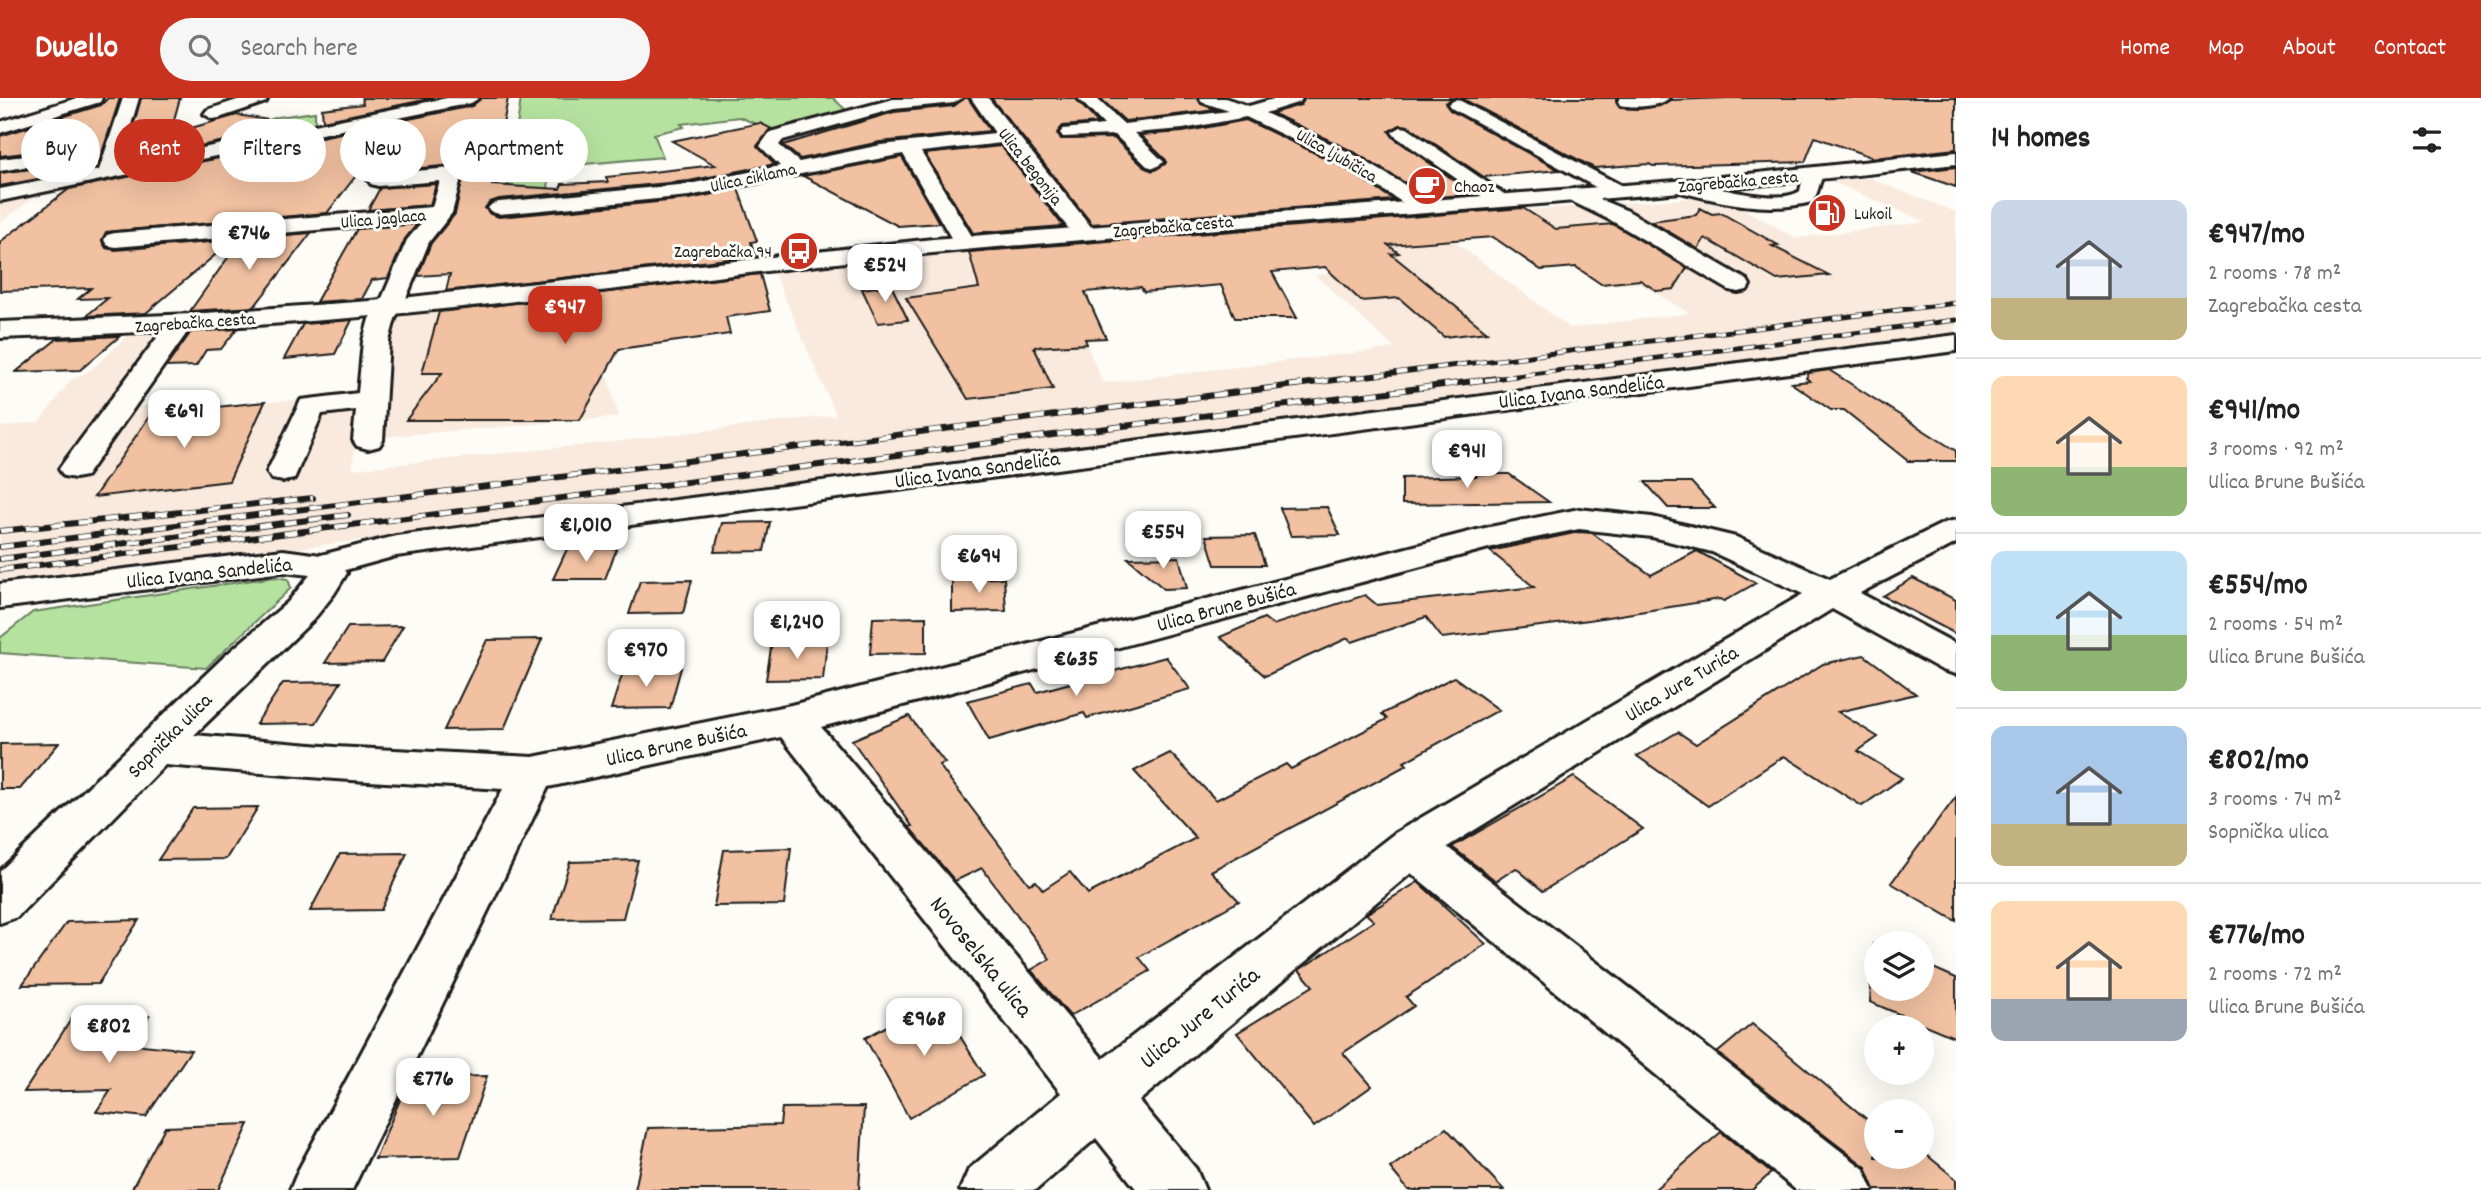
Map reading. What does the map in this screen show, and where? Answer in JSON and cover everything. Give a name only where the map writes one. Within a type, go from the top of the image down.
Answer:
[{"type":"street","points":[[0,128],[94,98]]},
{"type":"street","points":[[107,174],[131,98]]},
{"type":"street","points":[[213,114],[260,98]]},
{"type":"street","points":[[0,195],[471,98]]},
{"type":"street","points":[[794,168],[769,146],[776,136],[893,104],[954,98]]},
{"type":"street","name":"Ulica begonija","points":[[979,98],[1084,233]]},
{"type":"street","points":[[1086,98],[1154,162]]},
{"type":"street","name":"Ulica ljubičica","points":[[1208,98],[1251,112],[1304,135],[1423,206]]},
{"type":"street","points":[[1069,133],[1192,123],[1251,112],[1294,98]]},
{"type":"street","points":[[1633,100],[1660,98]]},
{"type":"street","points":[[1457,104],[1617,191]]},
{"type":"street","points":[[1401,132],[1500,200]]},
{"type":"street","name":"Ulica ciklama","points":[[499,208],[689,190],[908,147],[1007,137]]},
{"type":"street","points":[[908,147],[965,243]]},
{"type":"street","name":"Zagrebačka cesta","points":[[0,330],[180,324],[390,306],[965,243],[1680,186],[1763,202],[1786,202],[1805,198],[1810,191],[1811,176],[1815,173],[1956,158]]},
{"type":"street","points":[[0,165],[21,162]]},
{"type":"street","name":"Ulica jaglaca","points":[[390,306],[418,240],[441,213],[453,174],[426,176]]},
{"type":"street","points":[[1581,194],[1738,285]]},
{"type":"street","name":"Ulica jaglaca","points":[[115,240],[441,213]]},
{"type":"street","points":[[368,440],[376,341],[390,306]]},
{"type":"street","points":[[75,469],[180,324]]},
{"type":"street","name":"Ulica Ivana Sandelića","points":[[0,596],[283,561],[324,566],[350,556],[409,544],[1956,343]]},
{"type":"street","points":[[283,472],[311,406],[373,400]]},
{"type":"street","name":"Ulica Brune Bušića","points":[[155,748],[335,763],[533,774],[791,720],[1497,535],[1579,519],[1652,527],[1724,544],[1831,593],[1956,662]]},
{"type":"street","name":"Ulica Jure Turića","points":[[990,1190],[1410,846],[1831,593],[1956,530]]},
{"type":"street","name":"Sopnička ulica","points":[[0,902],[255,650],[309,602],[329,573],[324,566]]},
{"type":"street","points":[[0,624],[42,591]]},
{"type":"street","name":"Novoselska ulica","points":[[791,720],[1175,1190]]},
{"type":"street","points":[[320,1190],[533,774]]},
{"type":"street","points":[[1410,846],[1843,1190]]},
{"type":"shaded area","points":[[1869,178],[1956,212],[1956,333],[0,587],[0,427],[39,422],[71,380],[92,369],[129,335],[191,331],[124,408],[153,405],[152,414],[383,391],[391,317],[420,312],[470,312],[606,372],[619,417],[356,439],[352,469],[604,443],[836,415],[773,271],[1035,245],[1065,294],[1103,383],[1394,348],[1315,275],[1356,272],[1304,224],[1419,215],[1570,328],[1689,313],[1639,283],[1603,286],[1487,213],[1707,197],[1727,200],[1796,238],[1926,222],[1830,181]]},
{"type":"shaded area","points":[[45,189],[0,223],[0,197]]},
{"type":"green space","points":[[521,98],[833,98],[849,113],[776,132],[739,117],[681,124],[684,127],[654,134],[663,157],[588,164],[588,119],[518,119]]},
{"type":"green space","points":[[315,112],[315,119],[272,119]]},
{"type":"green space","points":[[509,182],[549,182],[546,201],[502,205]]},
{"type":"green space","points":[[275,577],[288,579],[291,588],[206,668],[0,653],[0,638],[33,612]]},
{"type":"building","points":[[108,98],[120,98],[100,159],[100,119],[55,119],[101,105]]},
{"type":"building","points":[[141,98],[180,98],[174,119],[135,119]]},
{"type":"building","points":[[362,98],[434,98],[323,119],[322,109],[363,104]]},
{"type":"building","points":[[481,98],[508,98],[504,119],[440,119],[440,166],[426,168],[426,119],[409,119],[472,106]]},
{"type":"building","points":[[968,98],[990,131],[880,142],[800,159],[783,145],[894,112],[954,106]]},
{"type":"building","points":[[991,98],[1075,98],[1098,123],[1063,126],[1057,133],[1061,139],[1114,138],[1145,168],[1153,171],[1165,164],[1166,160],[1140,135],[1183,132],[1246,120],[1338,164],[1394,200],[1092,224]]},
{"type":"building","points":[[1100,98],[1198,98],[1201,104],[1217,110],[1125,121]]},
{"type":"building","points":[[1305,98],[1453,98],[1445,103],[1450,110],[1559,170],[1484,177],[1408,126],[1400,125],[1389,131],[1394,138],[1474,194],[1426,198],[1354,152],[1272,113],[1301,105]]},
{"type":"building","points":[[1461,98],[1617,98],[1616,102],[1620,108],[1639,109],[1660,106],[1670,100],[1956,98],[1956,149],[1874,158],[1815,137],[1805,162],[1649,164],[1594,168]]},
{"type":"building","points":[[237,115],[263,119],[223,119]]},
{"type":"building","points":[[219,120],[219,142],[205,145],[205,124]]},
{"type":"building","points":[[760,123],[772,129],[757,146],[775,164],[689,181],[499,199],[490,202],[485,208],[490,214],[499,217],[689,199],[738,189],[757,241],[751,242],[755,256],[446,291],[450,274],[418,276],[431,243],[455,214],[462,182],[493,182],[492,185],[560,189],[562,184],[608,182],[606,177],[715,165],[672,141]]},
{"type":"building","points":[[21,130],[21,153],[0,156],[0,136]]},
{"type":"building","points":[[340,133],[340,182],[351,182],[327,213],[106,232],[102,241],[106,248],[115,250],[233,240],[146,313],[86,316],[108,298],[78,299],[91,288],[0,291],[0,242],[69,189],[114,180],[114,182],[205,182],[205,161],[219,158],[219,182],[326,182],[326,136]]},
{"type":"building","points":[[1001,146],[1063,226],[973,233],[925,154]]},
{"type":"building","points":[[902,157],[939,223],[898,226],[803,176]]},
{"type":"building","points":[[1956,167],[1956,187],[1912,172]]},
{"type":"building","points":[[21,170],[22,182],[0,186],[0,173]]},
{"type":"building","points":[[436,184],[430,205],[368,210],[380,188]]},
{"type":"building","points":[[1523,208],[1556,229],[1613,224],[1687,268],[1674,289],[1657,291],[1640,280],[1601,284],[1576,267],[1541,270],[1493,237],[1388,245],[1399,253],[1391,254],[1487,332],[1444,337],[1399,298],[1361,301],[1325,267],[1272,272],[1297,318],[1235,318],[1221,285],[1144,292],[1141,287],[1085,292],[1106,338],[1085,339],[1087,344],[1034,347],[1053,389],[968,399],[906,298],[979,288],[969,252]]},
{"type":"building","points":[[1700,208],[1712,214],[1721,213],[1778,245],[1772,246],[1829,275],[1777,280],[1705,238],[1698,249],[1651,221],[1696,215]]},
{"type":"building","points":[[417,224],[405,239],[388,278],[372,280],[362,299],[316,302],[357,229]]},
{"type":"building","points":[[311,233],[254,307],[190,311],[239,242],[237,239]]},
{"type":"building","points":[[760,274],[770,311],[726,317],[730,334],[619,349],[580,420],[406,420],[442,373],[422,373],[439,312]]},
{"type":"building","points":[[891,285],[908,320],[878,323],[862,289]]},
{"type":"building","points":[[352,320],[335,354],[284,359],[303,324]]},
{"type":"building","points":[[237,329],[221,349],[206,350],[196,366],[166,367],[191,332]]},
{"type":"building","points":[[120,336],[80,370],[16,372],[57,339]]},
{"type":"building","points":[[1829,370],[1956,451],[1956,461],[1908,461],[1844,410],[1831,410],[1791,383],[1810,381],[1806,378],[1809,373]]},
{"type":"building","points":[[265,402],[229,481],[94,497],[151,414]]},
{"type":"building","points":[[1474,474],[1509,474],[1549,502],[1402,504],[1402,478],[1476,476]]},
{"type":"building","points":[[1645,482],[1691,482],[1715,508],[1668,508]]},
{"type":"building","points":[[1327,507],[1340,535],[1291,536],[1280,508]]},
{"type":"building","points":[[770,522],[764,551],[714,552],[722,523]]},
{"type":"building","points":[[1579,532],[1592,533],[1651,575],[1697,551],[1756,583],[1724,601],[1720,599],[1589,620],[1442,638],[1426,617],[1352,642],[1348,638],[1265,676],[1220,637],[1264,618],[1273,625],[1365,595],[1377,605],[1534,587],[1490,551]]},
{"type":"building","points":[[1255,535],[1265,565],[1215,565],[1206,536]]},
{"type":"building","points":[[617,548],[605,579],[553,579],[567,549]]},
{"type":"building","points":[[1179,557],[1187,588],[1164,589],[1128,558]]},
{"type":"building","points":[[1004,578],[1006,611],[952,612],[952,579]]},
{"type":"building","points":[[1913,578],[1956,600],[1956,634],[1883,596]]},
{"type":"building","points":[[692,580],[683,613],[629,614],[640,581]]},
{"type":"building","points":[[926,617],[926,653],[870,654],[873,618]]},
{"type":"building","points":[[403,626],[382,662],[325,663],[348,627]]},
{"type":"building","points":[[542,639],[504,729],[444,730],[487,640]]},
{"type":"building","points":[[772,642],[827,642],[823,679],[766,680]]},
{"type":"building","points":[[1864,655],[1916,694],[1838,712],[1878,737],[1858,751],[1902,778],[1862,806],[1784,756],[1708,806],[1637,756],[1678,732],[1696,744],[1823,664]]},
{"type":"building","points":[[1166,657],[1190,689],[1087,718],[1084,713],[989,740],[967,701],[1032,684],[1037,692]]},
{"type":"building","points":[[681,668],[670,708],[611,709],[624,669]]},
{"type":"building","points":[[1454,677],[1499,710],[1404,762],[1407,765],[1211,871],[1239,901],[1139,957],[1150,971],[1070,1016],[1031,970],[1050,959],[982,868],[955,881],[909,827],[912,826],[852,740],[909,716],[945,763],[939,765],[1029,884],[1036,881],[1043,890],[1070,872],[1088,894],[1196,838],[1134,771],[1170,753],[1216,800],[1286,764],[1291,769],[1387,719],[1382,714]]},
{"type":"building","points":[[341,682],[316,723],[256,724],[283,683]]},
{"type":"building","points":[[59,743],[20,789],[0,789],[0,744]]},
{"type":"building","points":[[1574,777],[1643,829],[1543,891],[1516,868],[1496,881],[1452,847]]},
{"type":"building","points":[[1956,797],[1956,921],[1891,883]]},
{"type":"building","points":[[258,807],[226,859],[158,860],[193,808]]},
{"type":"building","points":[[791,848],[784,905],[714,906],[724,850]]},
{"type":"building","points":[[407,853],[381,910],[310,911],[340,854]]},
{"type":"building","points":[[638,860],[623,918],[552,919],[570,862]]},
{"type":"building","points":[[1418,882],[1486,944],[1406,997],[1414,1006],[1343,1053],[1372,1086],[1314,1127],[1237,1033],[1313,986],[1299,970],[1374,921],[1366,914]]},
{"type":"building","points":[[139,920],[98,984],[22,985],[67,922]]},
{"type":"building","points":[[1934,968],[1956,978],[1956,1038],[1934,1029],[1934,1015],[1901,1015],[1870,1002],[1934,1001]]},
{"type":"building","points":[[937,999],[984,1075],[909,1118],[865,1038]]},
{"type":"building","points":[[149,1016],[133,1044],[191,1050],[146,1117],[96,1112],[111,1090],[24,1092],[72,1018]]},
{"type":"building","points":[[1752,1024],[1864,1117],[1864,1165],[1717,1053]]},
{"type":"building","points":[[487,1076],[460,1157],[375,1159],[409,1078]]},
{"type":"building","points":[[864,1107],[859,1190],[635,1190],[648,1128],[780,1125],[782,1108]]},
{"type":"building","points":[[249,1124],[218,1190],[131,1190],[165,1127]]},
{"type":"building","points":[[1446,1128],[1504,1190],[1408,1190],[1390,1168]]},
{"type":"building","points":[[1721,1132],[1771,1173],[1752,1190],[1654,1190]]},
{"type":"building","points":[[1934,1161],[1956,1179],[1956,1190],[1875,1190],[1867,1169],[1934,1169]]},
{"type":"railway","points":[[1337,380],[1956,303]]},
{"type":"railway","points":[[1485,380],[1956,320]]},
{"type":"railway","points":[[0,547],[1351,378]]},
{"type":"railway","points":[[0,570],[1498,378]]},
{"type":"railway","points":[[0,531],[313,498]]},
{"type":"railway","points":[[0,559],[348,515]]},
{"type":"place","name":"Chaoz","points":[[1427,186]]},
{"type":"place","name":"Lukoil","points":[[1827,213]]},
{"type":"place","name":"Zagrebačka 94","points":[[799,251]]}]
